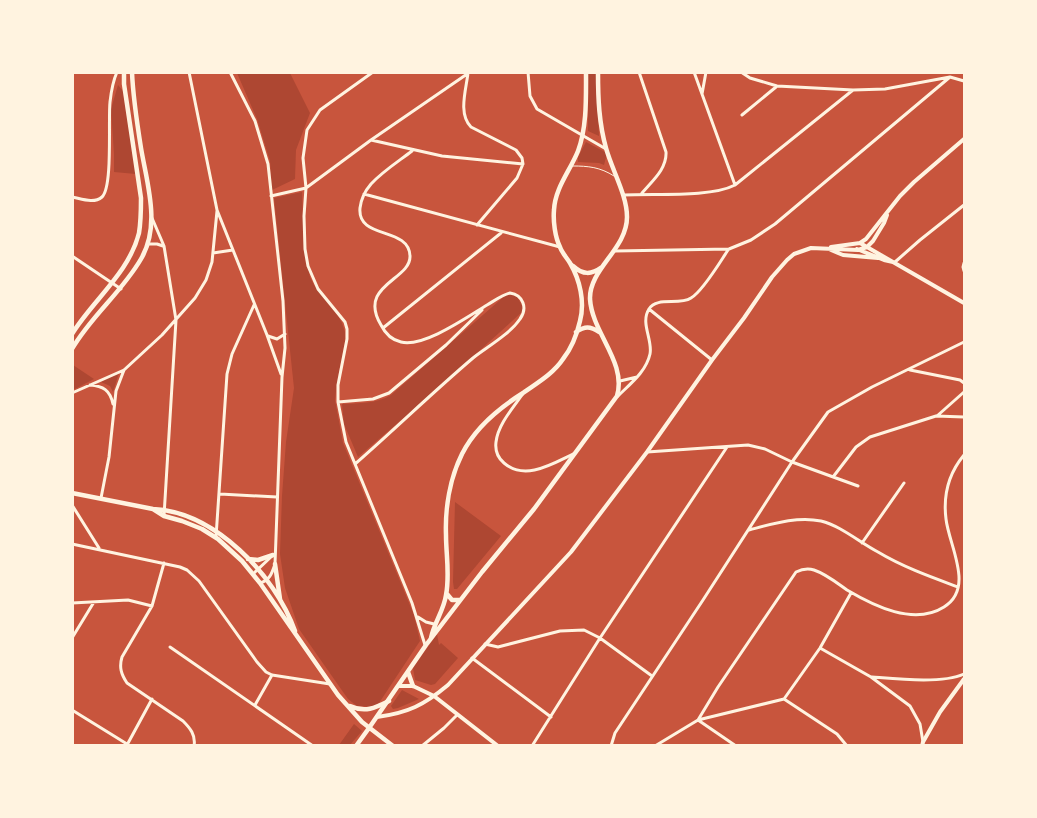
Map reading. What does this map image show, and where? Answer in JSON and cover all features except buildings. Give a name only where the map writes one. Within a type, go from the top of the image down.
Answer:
[{"type":"main road","points":[[72,334],[112,283],[134,245],[138,234],[141,215],[139,176],[124,84],[124,72]]},
{"type":"main road","points":[[72,349],[89,324],[121,289],[139,263],[148,244],[152,217],[151,201],[141,146],[132,72]]},
{"type":"main road","points":[[430,640],[434,624],[443,606],[446,592],[447,508],[450,488],[462,454],[486,422],[506,404],[555,368],[564,358],[580,320],[581,293],[579,284],[560,247],[554,224],[554,210],[560,187],[572,166],[582,136],[586,106],[586,72]]},
{"type":"main road","points":[[356,746],[426,645],[534,509],[617,396],[620,381],[618,373],[599,332],[590,299],[595,280],[622,239],[628,219],[627,206],[606,149],[598,113],[598,72]]},
{"type":"main road","points":[[570,264],[587,274],[604,266]]},
{"type":"main road","points":[[576,332],[581,328],[589,327],[599,332]]},
{"type":"main road","points":[[72,493],[165,510],[196,520],[217,532],[234,545],[258,570],[281,600]]},
{"type":"main road","points":[[154,509],[164,516],[193,525],[216,537],[242,561],[260,583],[347,705],[369,728],[393,746]]},
{"type":"main road","points":[[248,559],[258,560],[274,554]]},
{"type":"main road","points":[[275,564],[281,600],[296,634]]},
{"type":"main road","points":[[446,592],[452,600],[461,600]]},
{"type":"main road","points":[[408,672],[413,686]]},
{"type":"main road","points":[[347,705],[368,710],[389,701]]},
{"type":"main road","points":[[363,736],[378,735]]},
{"type":"street","points":[[72,197],[91,201],[97,200],[106,192],[110,103],[117,72]]},
{"type":"street","points":[[189,72],[217,210],[268,336],[282,376]]},
{"type":"street","points":[[230,72],[254,121],[268,164],[285,334],[275,564],[271,576],[266,581],[260,583]]},
{"type":"street","points":[[373,72],[320,110],[307,130],[303,158],[306,188],[305,248],[308,266],[318,288],[345,322],[347,330],[338,385],[338,402],[346,442],[417,616],[426,645]]},
{"type":"street","points":[[528,72],[530,96],[537,109],[606,149]]},
{"type":"street","points":[[639,72],[667,159],[661,170],[642,194]]},
{"type":"street","points":[[694,72],[735,185]]},
{"type":"street","points":[[702,95],[706,72]]},
{"type":"street","points":[[741,72],[750,78],[777,86],[853,90],[885,89],[950,77],[964,81]]},
{"type":"street","points":[[270,196],[306,188],[371,140],[469,73]]},
{"type":"street","points":[[469,73],[464,112],[466,123],[470,127],[516,150],[522,158],[523,164],[517,178],[477,225]]},
{"type":"street","points":[[615,251],[729,249],[751,240],[774,224],[950,77]]},
{"type":"street","points":[[742,115],[777,86]]},
{"type":"street","points":[[623,194],[713,192],[735,185],[853,90]]},
{"type":"street","points":[[827,248],[860,243],[870,236],[900,196],[964,139]]},
{"type":"street","points":[[371,140],[412,151],[442,156],[523,164]]},
{"type":"street","points":[[355,464],[472,359],[514,326],[520,319],[524,306],[518,296],[510,293],[438,332],[414,342],[405,343],[398,341],[383,328],[376,313],[376,303],[387,284],[408,266],[410,252],[402,241],[366,225],[360,214],[364,194],[378,178],[412,151]]},
{"type":"street","points":[[364,194],[560,247]]},
{"type":"street","points":[[895,262],[964,206]]},
{"type":"street","points":[[72,393],[124,370],[149,348],[195,298],[206,280],[213,253],[217,210]]},
{"type":"street","points":[[377,717],[400,714],[413,709],[434,696],[571,552],[647,452],[772,277],[787,260],[794,254],[811,248],[858,250],[867,247],[874,241],[884,223],[886,215]]},
{"type":"street","points":[[152,217],[164,246],[176,320],[164,516]]},
{"type":"street","points":[[383,328],[501,232]]},
{"type":"street","points":[[860,243],[964,303]]},
{"type":"street","points":[[148,244],[164,246]]},
{"type":"street","points":[[852,245],[858,250],[878,258]]},
{"type":"street","points":[[827,248],[843,255],[878,258],[895,262]]},
{"type":"street","points":[[617,396],[640,375],[650,354],[646,321],[649,309],[656,303],[678,302],[692,298],[729,249]]},
{"type":"street","points":[[213,253],[233,250]]},
{"type":"street","points":[[72,256],[121,289]]},
{"type":"street","points":[[964,263],[964,272]]},
{"type":"street","points":[[216,537],[227,374],[232,354],[254,305]]},
{"type":"street","points":[[338,402],[373,399],[389,393],[446,345],[486,306]]},
{"type":"street","points":[[649,309],[712,360]]},
{"type":"street","points":[[268,336],[276,339],[285,334]]},
{"type":"street","points":[[611,746],[615,733],[652,676],[792,462],[828,412],[872,387],[964,342]]},
{"type":"street","points":[[102,498],[116,391],[124,370]]},
{"type":"street","points":[[910,370],[960,380],[964,383]]},
{"type":"street","points":[[620,381],[640,375]]},
{"type":"street","points":[[89,385],[105,388],[114,407]]},
{"type":"street","points":[[523,392],[500,430],[496,442],[496,451],[500,458],[513,468],[531,471],[543,468],[576,453]]},
{"type":"street","points":[[936,416],[964,392]]},
{"type":"street","points":[[833,477],[848,456],[863,441],[881,433],[936,416],[964,417]]},
{"type":"street","points":[[647,452],[757,446],[792,462],[858,486]]},
{"type":"street","points":[[532,746],[600,638],[728,447]]},
{"type":"street","points":[[698,720],[718,687],[796,572],[804,569],[814,570],[881,607],[900,613],[928,614],[944,607],[954,598],[960,577],[948,530],[946,501],[951,474],[964,455]]},
{"type":"street","points":[[862,543],[904,483]]},
{"type":"street","points":[[220,494],[277,497]]},
{"type":"street","points":[[72,505],[99,549]]},
{"type":"street","points":[[748,530],[786,521],[820,521],[832,525],[895,562],[958,588]]},
{"type":"street","points":[[72,544],[180,567],[194,575],[261,668],[272,676],[331,684]]},
{"type":"street","points":[[253,574],[274,554]]},
{"type":"street","points":[[164,563],[152,606],[122,657],[120,666],[122,675],[127,683],[189,727],[194,734],[194,746]]},
{"type":"street","points":[[655,746],[698,720],[784,699],[820,648],[852,592]]},
{"type":"street","points":[[72,603],[128,600],[152,606]]},
{"type":"street","points":[[72,638],[94,602]]},
{"type":"street","points":[[417,616],[426,622],[434,624]]},
{"type":"street","points":[[485,644],[498,647],[560,631],[584,630],[600,638],[652,676]]},
{"type":"street","points":[[170,647],[313,746]]},
{"type":"street","points":[[820,648],[871,677],[910,706],[920,724],[923,744]]},
{"type":"street","points":[[472,658],[550,717]]},
{"type":"street","points":[[871,677],[939,679],[959,677],[964,674]]},
{"type":"street","points":[[255,705],[272,676]]},
{"type":"street","points":[[923,744],[940,712],[964,679]]},
{"type":"street","points":[[399,686],[413,686],[434,696],[498,746]]},
{"type":"street","points":[[72,710],[127,745],[152,699]]},
{"type":"street","points":[[784,699],[837,734],[847,746]]},
{"type":"street","points":[[422,746],[457,715]]},
{"type":"street","points":[[698,720],[736,746]]},
{"type":"lane","points":[[572,166],[600,168],[616,178]]},
{"type":"shaded area","points":[[237,73],[290,73],[310,113],[296,150],[295,179],[272,190],[270,161],[257,119]]},
{"type":"shaded area","points":[[588,73],[596,73],[599,136],[588,131]]},
{"type":"shaded area","points":[[118,85],[123,91],[136,174],[114,172],[111,109]]},
{"type":"shaded area","points":[[586,142],[607,153],[604,165],[578,162],[578,157]]},
{"type":"shaded area","points":[[302,192],[304,249],[310,277],[337,314],[345,332],[335,400],[343,443],[414,615],[420,641],[379,703],[373,707],[357,706],[348,699],[299,629],[285,588],[280,554],[286,442],[294,388],[274,198]]},
{"type":"shaded area","points":[[507,294],[516,295],[523,307],[522,312],[434,392],[358,457],[344,424],[342,404],[373,402],[391,395]]},
{"type":"shaded area","points":[[73,365],[94,379],[73,390]]},
{"type":"shaded area","points":[[119,373],[113,392],[110,386],[101,382]]},
{"type":"shaded area","points":[[455,502],[501,536],[457,589],[454,589],[453,582]]},
{"type":"shaded area","points":[[437,634],[439,645],[441,643],[458,658],[435,684],[431,685],[415,680],[413,668]]},
{"type":"shaded area","points":[[402,690],[419,699],[393,709],[391,706]]},
{"type":"shaded area","points":[[354,724],[362,731],[350,745],[339,745]]}]
